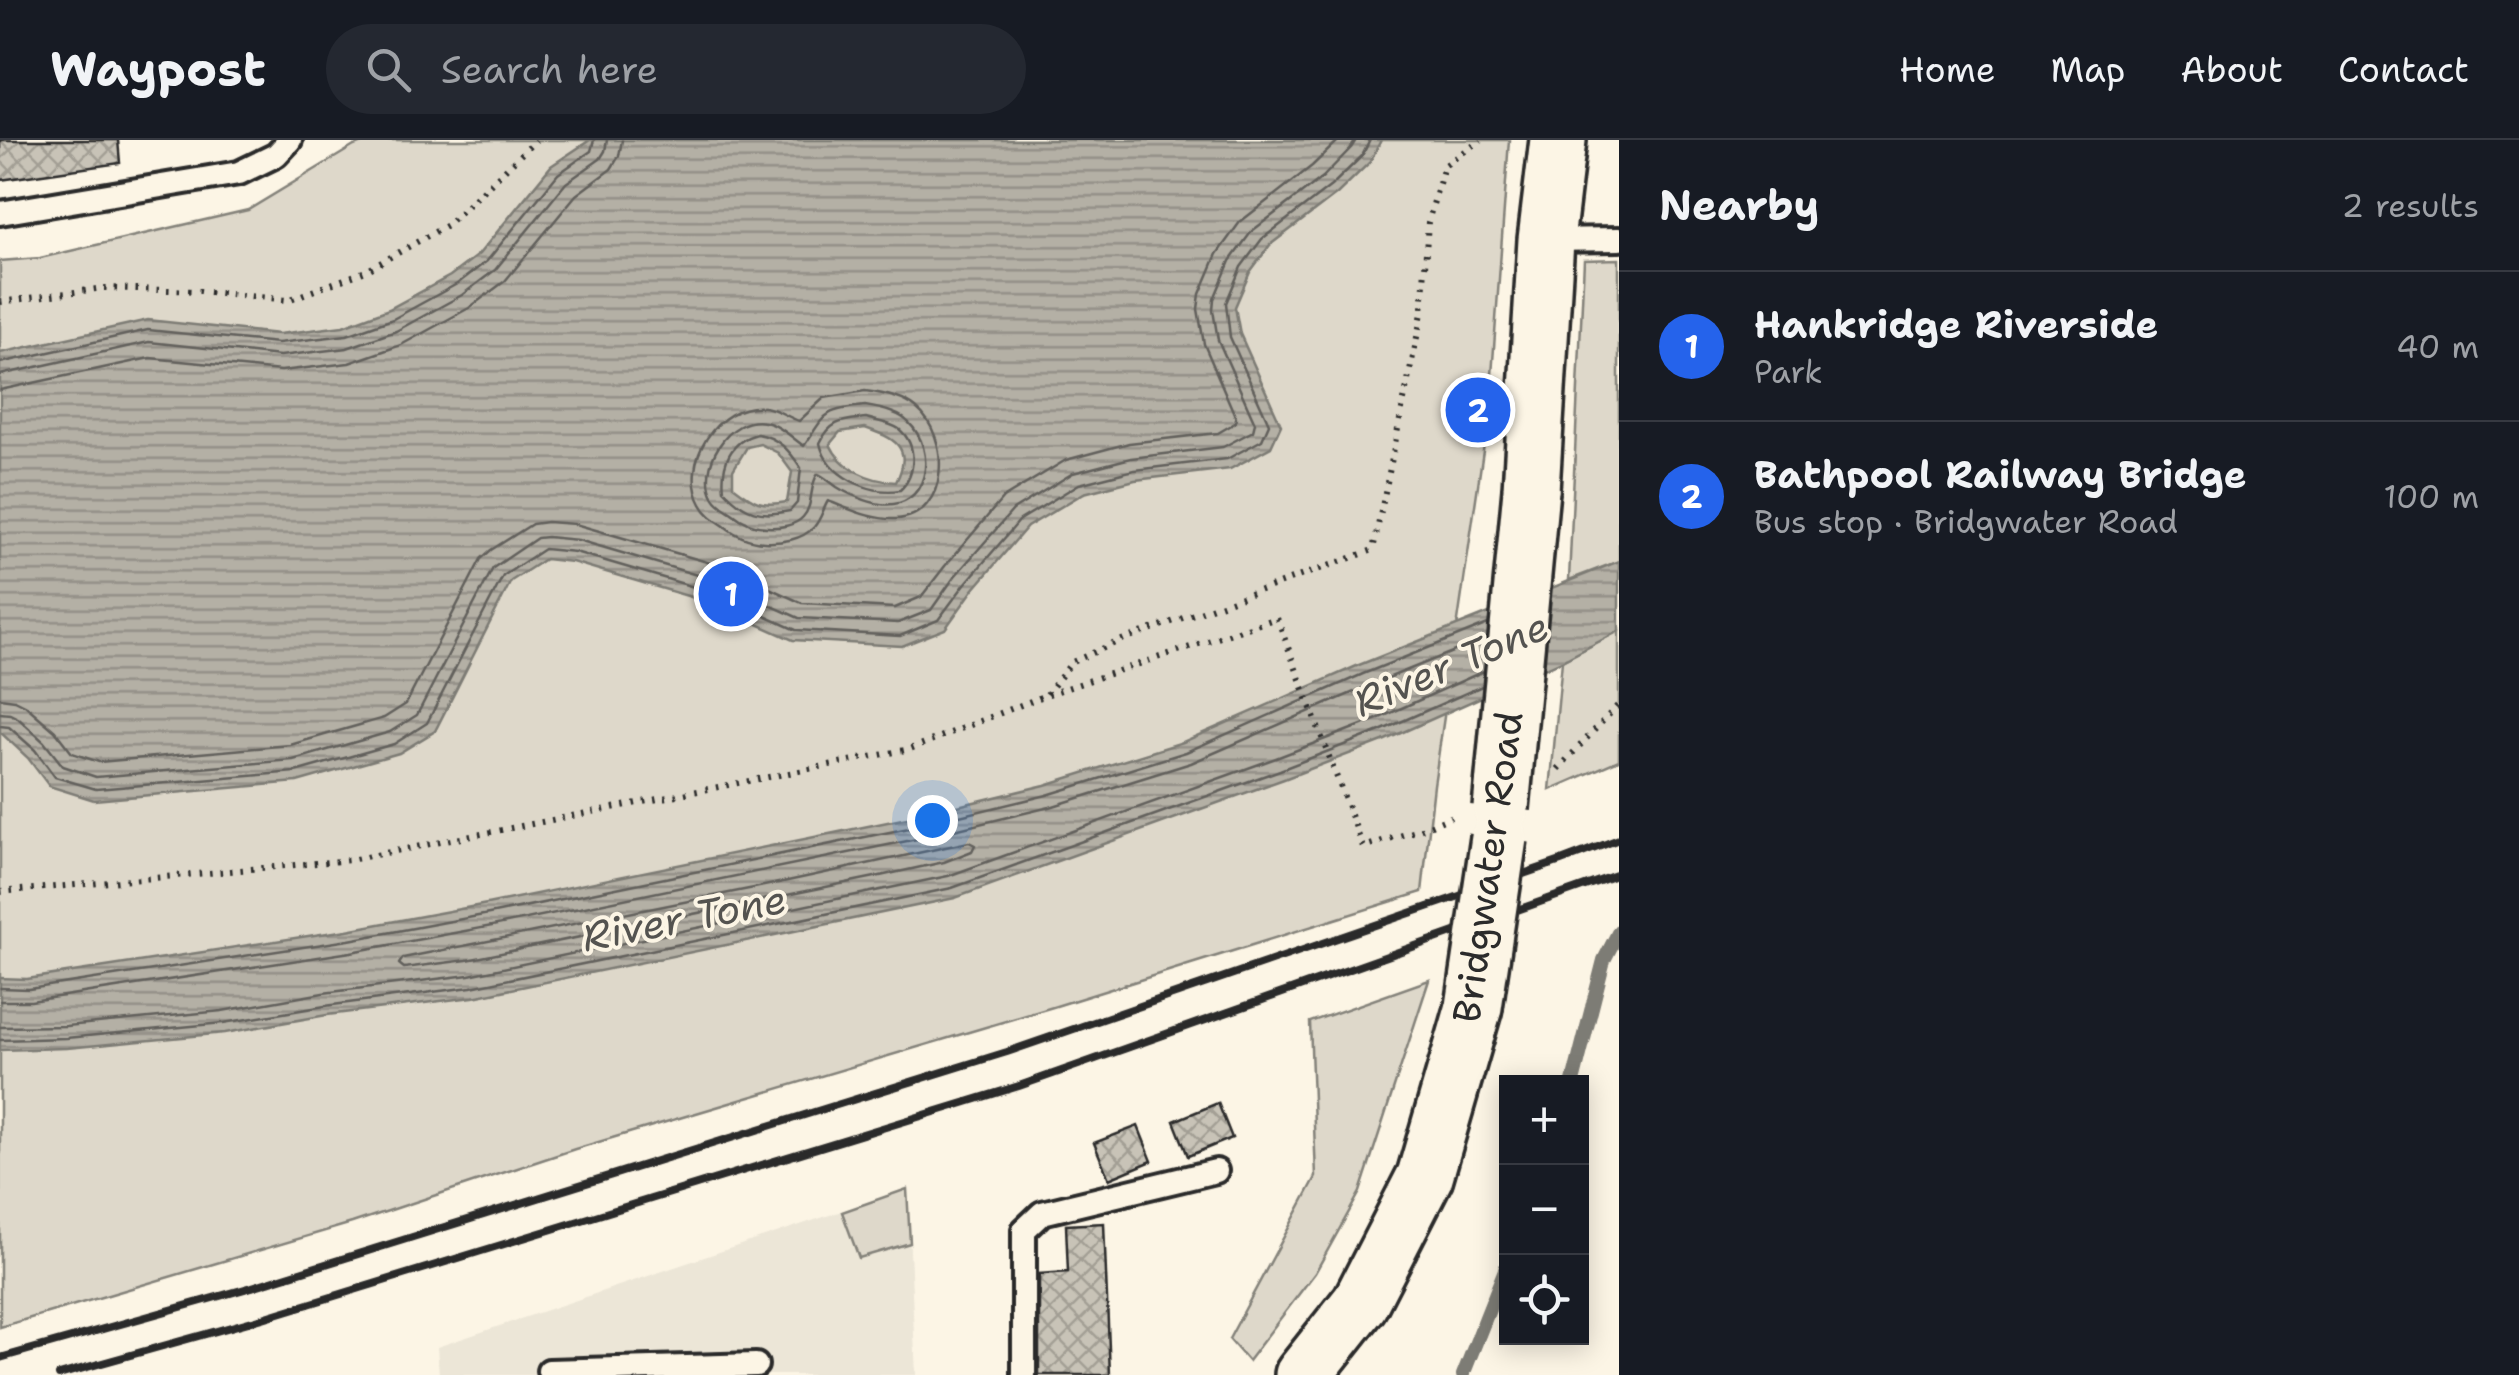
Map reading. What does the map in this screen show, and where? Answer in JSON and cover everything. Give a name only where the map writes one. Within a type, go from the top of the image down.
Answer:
[{"type":"main road","name":"Bridgwater Road","points":[[1304,1375],[1360,1303],[1425,1176],[1474,1007],[1500,823],[1530,490],[1546,240],[1558,140]]},
{"type":"lane","points":[[0,213],[240,173],[276,154],[290,140]]},
{"type":"lane","points":[[1546,240],[1619,239]]},
{"type":"lane","points":[[1024,1375],[1024,1230],[1042,1213],[1216,1171]]},
{"type":"lane","points":[[548,1371],[756,1365]]},
{"type":"path","points":[[0,302],[104,288],[200,291],[288,300],[366,271],[447,225],[536,140]]},
{"type":"path","points":[[1046,695],[1072,662],[1124,639],[1373,550],[1422,313],[1428,222],[1444,166],[1481,140]]},
{"type":"path","points":[[0,892],[350,860],[910,749],[1046,695],[1277,618],[1363,847]]},
{"type":"shaded area","points":[[369,140],[1509,140],[1490,403],[1422,892],[575,1149],[352,1223],[0,1327],[0,261],[40,258],[248,210]]},
{"type":"shaded area","points":[[1619,259],[1619,561],[1569,580],[1584,260]]},
{"type":"shaded area","points":[[1619,631],[1619,760],[1550,790],[1562,661]]},
{"type":"shaded area","points":[[1429,980],[1360,1192],[1315,1273],[1248,1361],[1229,1339],[1316,1177],[1310,1022]]},
{"type":"shaded area","points":[[907,1189],[916,1375],[439,1375],[437,1347]]},
{"type":"shaded area","points":[[907,1189],[910,1243],[859,1258],[842,1212]]},
{"type":"water","points":[[590,140],[1381,140],[1370,162],[1337,194],[1270,245],[1250,272],[1235,307],[1240,334],[1281,425],[1271,447],[1230,469],[1135,480],[1084,493],[1027,527],[945,629],[902,646],[793,640],[708,602],[572,562],[545,559],[511,581],[435,731],[399,753],[297,782],[94,800],[49,786],[28,758],[0,732],[0,353],[148,320],[279,334],[343,326],[389,309],[450,276],[479,254],[551,166]],"holes":[[[865,428],[892,440],[902,452],[896,482],[857,472],[841,460],[830,444],[840,432]],[[760,444],[778,453],[792,472],[787,502],[758,502],[733,486],[733,470],[747,447]]]},
{"type":"water","name":"River Tone","points":[[1619,561],[1619,631],[1562,661],[1383,741],[955,898],[473,997],[327,1015],[225,1033],[67,1048],[0,1050],[0,978],[27,979],[347,930],[912,817],[1045,785],[1183,742],[1359,665]]},
{"type":"building","points":[[0,140],[118,140],[120,163],[0,180]]},
{"type":"building","points":[[1218,1103],[1232,1138],[1188,1156],[1174,1121]]},
{"type":"building","points":[[1138,1126],[1152,1161],[1109,1179],[1094,1143]]},
{"type":"building","points":[[1104,1223],[1110,1375],[1039,1375],[1039,1274],[1068,1272],[1066,1225]]},
{"type":"waterway","points":[[1575,1075],[1604,960],[1619,931]]},
{"type":"waterway","points":[[1463,1375],[1499,1285]]},
{"type":"railway","points":[[0,1358],[252,1287],[1007,1052],[1619,839]]},
{"type":"railway","points":[[59,1375],[263,1318],[1019,1086],[1619,874]]},
{"type":"place","name":"Bathpool Railway Bridge","points":[[1478,410]]},
{"type":"place","name":"Hankridge Riverside","points":[[731,594]]}]
